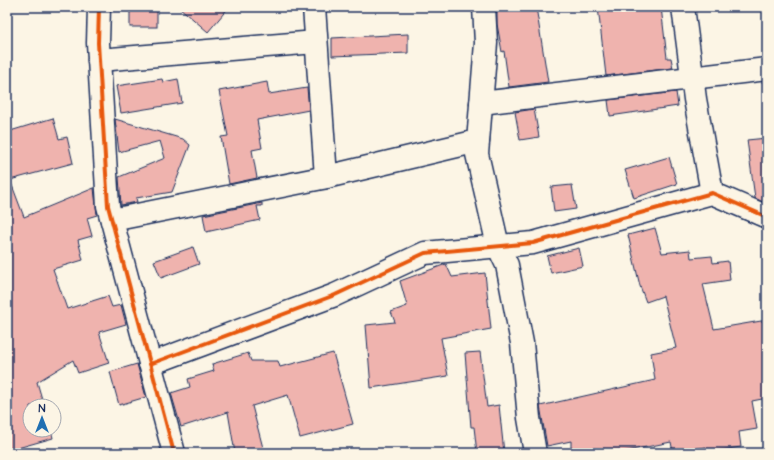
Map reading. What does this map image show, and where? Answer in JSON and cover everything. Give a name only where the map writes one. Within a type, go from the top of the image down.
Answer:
[{"type":"street","points":[[99,7],[98,43],[108,206],[174,453]]},
{"type":"street","points":[[314,7],[326,177]]},
{"type":"street","points":[[484,7],[486,44],[477,154],[498,246],[507,265],[522,343],[528,418],[535,453]]},
{"type":"street","points":[[683,7],[695,99],[712,193]]},
{"type":"street","points":[[99,60],[316,42]]},
{"type":"street","points":[[481,103],[767,69]]},
{"type":"street","points":[[112,220],[326,177],[478,142]]},
{"type":"street","points":[[150,364],[335,295],[424,253],[534,243],[712,193],[767,217]]},
{"type":"building","points":[[130,7],[157,7],[157,27],[130,27]]},
{"type":"building","points":[[179,7],[229,7],[208,32]]},
{"type":"building","points":[[497,7],[536,7],[548,82],[509,87],[504,51],[502,52],[497,24]]},
{"type":"building","points":[[598,7],[661,7],[667,58],[671,58],[673,68],[606,76]]},
{"type":"building","points":[[408,34],[408,53],[332,56],[332,38]]},
{"type":"building","points":[[162,79],[163,82],[178,79],[182,103],[121,113],[116,86]]},
{"type":"building","points":[[267,82],[269,94],[307,88],[309,110],[257,120],[262,148],[252,150],[257,178],[229,184],[221,137],[228,136],[219,91]]},
{"type":"building","points":[[676,92],[678,106],[610,116],[608,100]]},
{"type":"building","points":[[534,109],[539,137],[520,140],[515,112]]},
{"type":"building","points":[[53,118],[59,139],[67,137],[73,163],[10,180],[24,217],[94,188],[97,215],[87,218],[92,236],[78,240],[83,260],[53,269],[67,309],[108,296],[112,307],[121,305],[126,324],[99,332],[109,363],[78,373],[73,360],[37,382],[42,398],[22,398],[22,438],[53,438],[7,451],[7,132]]},
{"type":"building","points":[[115,119],[183,139],[190,145],[172,192],[136,198],[137,202],[121,205],[119,177],[165,158],[160,141],[119,152]]},
{"type":"building","points":[[767,138],[767,201],[763,202],[755,198],[747,140]]},
{"type":"building","points":[[669,157],[677,184],[634,198],[625,170]]},
{"type":"building","points":[[572,185],[576,209],[554,212],[551,187]]},
{"type":"building","points":[[262,203],[262,206],[257,206],[260,220],[206,232],[203,215]]},
{"type":"building","points":[[655,228],[662,253],[690,250],[691,258],[712,256],[713,263],[728,261],[730,280],[703,284],[714,329],[767,320],[767,398],[752,401],[757,429],[739,432],[741,447],[707,452],[706,447],[673,452],[671,442],[617,453],[571,453],[571,441],[547,446],[540,406],[655,380],[651,353],[676,348],[663,296],[646,302],[640,286],[628,235]]},
{"type":"building","points":[[193,247],[199,264],[161,278],[154,261]]},
{"type":"building","points":[[579,248],[583,266],[551,273],[547,256]]},
{"type":"building","points":[[446,264],[452,277],[485,273],[491,329],[441,338],[448,376],[371,388],[366,325],[395,322],[391,312],[407,306],[400,281]]},
{"type":"building","points":[[480,352],[487,407],[499,405],[504,453],[477,453],[474,427],[471,427],[465,353]]},
{"type":"building","points":[[248,353],[251,361],[278,361],[280,367],[333,353],[353,424],[300,438],[288,395],[252,406],[263,448],[247,453],[235,453],[228,412],[181,427],[171,393],[190,387],[188,379],[214,371],[212,364]]},
{"type":"building","points":[[137,364],[146,397],[119,405],[110,372]]},
{"type":"cycle path","points":[[99,7],[98,43],[108,206],[174,453]]},
{"type":"cycle path","points":[[150,364],[335,295],[425,253],[533,243],[712,193],[767,217]]}]
